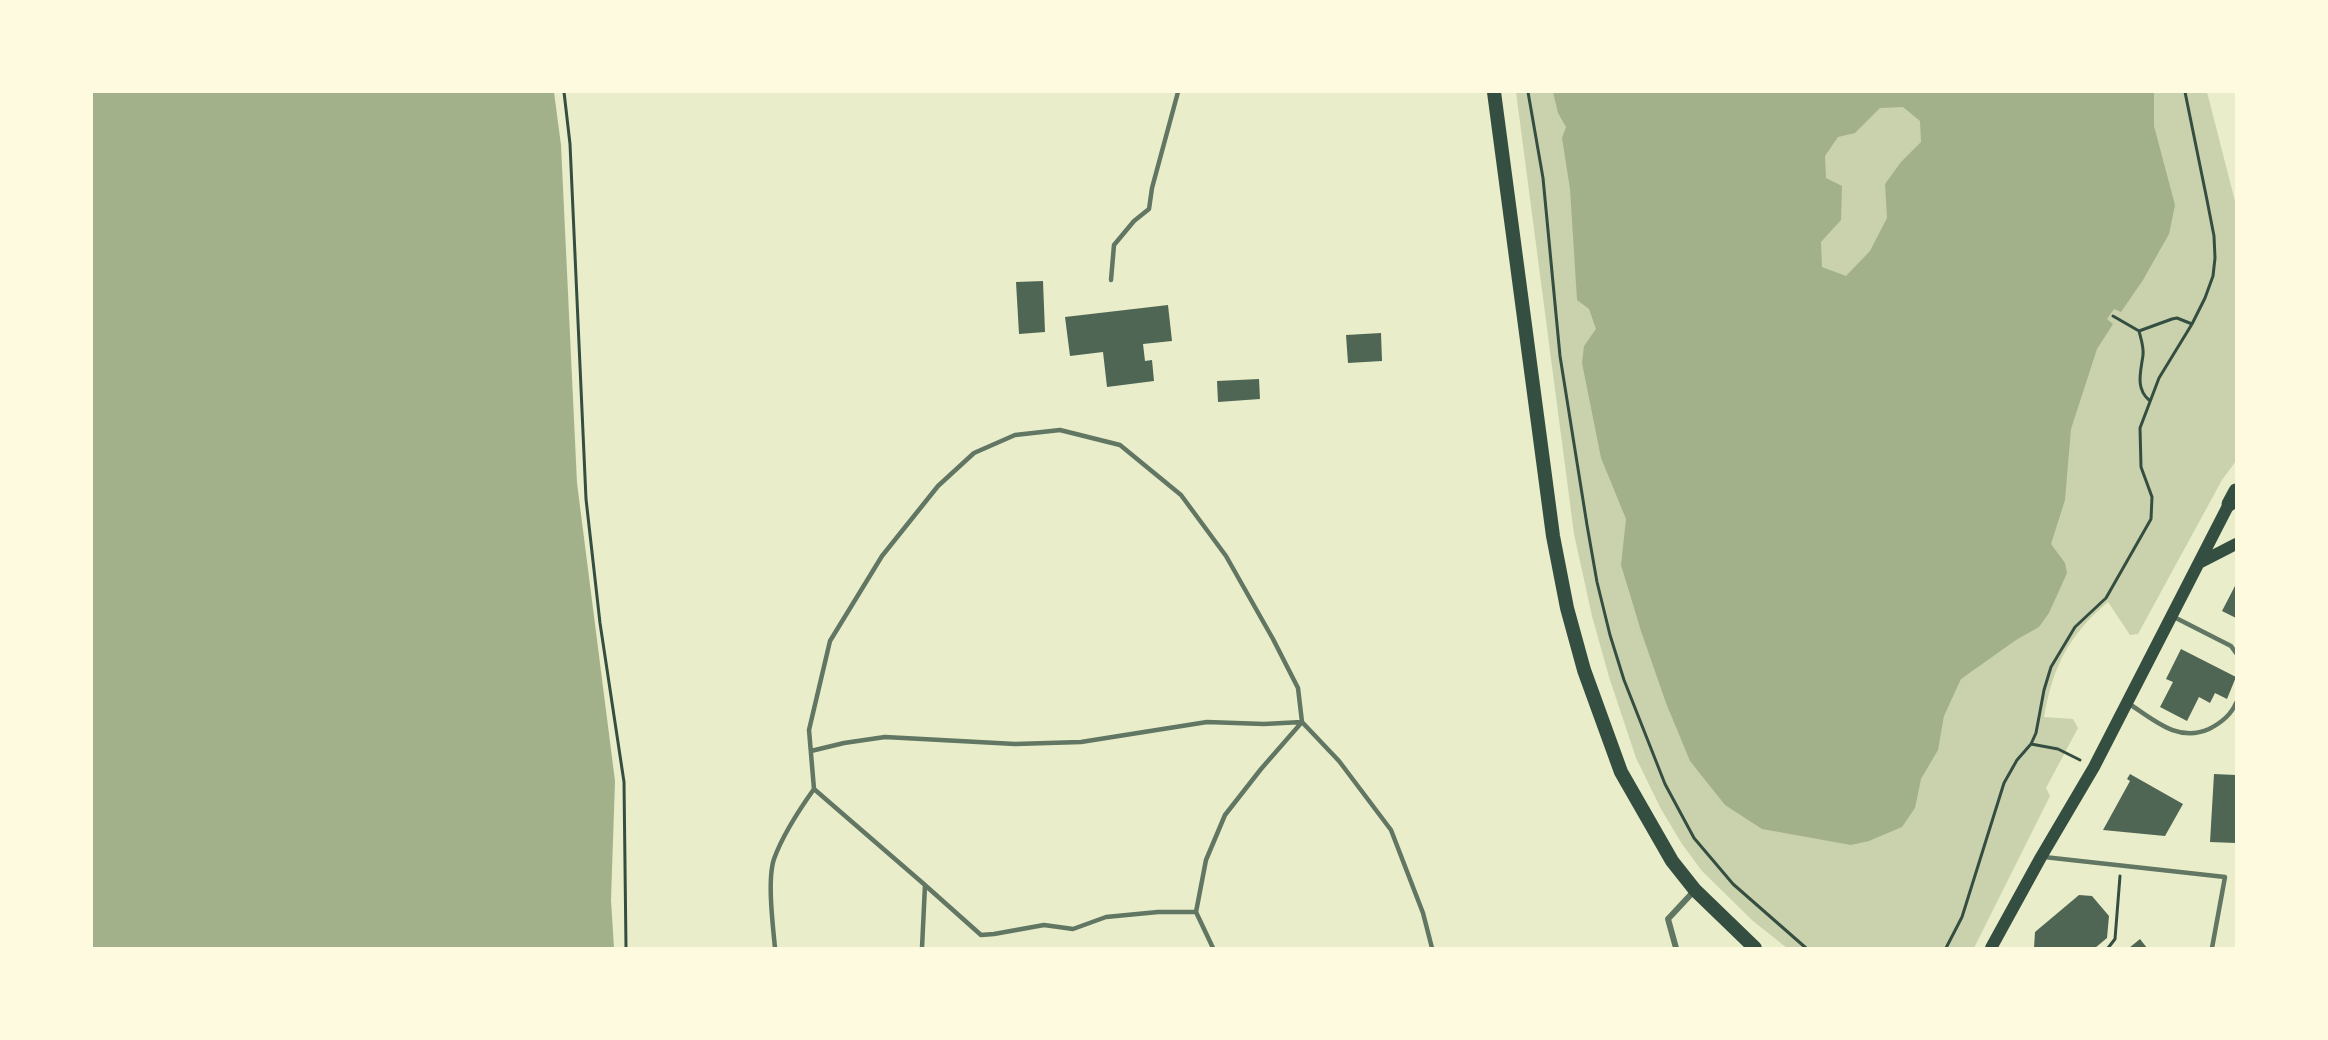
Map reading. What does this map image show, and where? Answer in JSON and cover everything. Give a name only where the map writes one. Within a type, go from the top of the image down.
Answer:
[{"type":"main road","points":[[1494,92],[1551,524],[1567,608],[1584,670],[1622,772],[1672,861],[1695,890],[1755,948]]},
{"type":"main road","points":[[1990,948],[2094,767],[2234,499]]},
{"type":"main road","points":[[2199,563],[2236,544]]},
{"type":"street","points":[[1676,948],[1668,919],[1695,890]]},
{"type":"lane","points":[[1111,280],[1114,245],[1134,221],[1149,210],[1152,188],[1178,92]]},
{"type":"lane","points":[[774,948],[771,903],[774,860],[795,816],[814,789],[809,730],[830,641],[882,556],[939,486],[974,453],[1016,435],[1060,430],[1120,445],[1181,495],[1226,556],[1298,688],[1302,722],[1340,761],[1391,830],[1423,913],[1432,948]]},
{"type":"lane","points":[[2172,616],[2231,646],[2236,652]]},
{"type":"lane","points":[[2127,703],[2162,725],[2185,735],[2200,733],[2221,724],[2236,703]]},
{"type":"lane","points":[[811,752],[843,743],[885,737],[1015,744],[1082,742],[1207,722],[1264,724],[1302,722]]},
{"type":"lane","points":[[1213,948],[1196,912],[1206,860],[1225,815],[1302,722]]},
{"type":"lane","points":[[814,789],[981,935],[1044,925],[1073,929],[1106,917],[1158,912],[1196,912]]},
{"type":"lane","points":[[2041,857],[2225,877],[2212,948]]},
{"type":"lane","points":[[922,948],[925,885]]},
{"type":"path","points":[[564,92],[570,144],[586,499],[600,623],[624,782],[626,948]]},
{"type":"path","points":[[1528,92],[1543,178],[1560,356],[1587,525],[1599,592],[1624,680],[1665,784],[1694,838],[1732,884],[1806,948]]},
{"type":"path","points":[[1946,948],[1962,917],[2004,783],[2017,760],[2031,744],[2039,722],[2044,690],[2051,666],[2075,627],[2106,598],[2151,519],[2152,497],[2141,467],[2140,428],[2158,378],[2192,324],[2209,287],[2215,258],[2212,227],[2185,92]]},
{"type":"path","points":[[2113,316],[2139,332],[2143,354],[2139,380],[2143,395],[2149,400]]},
{"type":"path","points":[[2139,332],[2177,318],[2192,324]]},
{"type":"path","points":[[2031,744],[2058,749],[2094,767]]},
{"type":"path","points":[[2108,948],[2115,939],[2121,865]]},
{"type":"shaded area","points":[[92,92],[554,92],[561,145],[577,483],[615,781],[611,900],[614,948],[92,948]]},
{"type":"shaded area","points":[[1516,92],[2207,92],[2236,205],[2236,461],[2222,480],[2138,634],[2130,635],[2108,602],[2082,627],[2064,653],[2052,682],[2044,717],[2073,719],[2078,728],[2046,788],[2050,796],[1974,948],[1787,948],[1753,921],[1702,871],[1661,809],[1636,758],[1609,677],[1592,616],[1574,534]]},
{"type":"shaded area","points":[[1553,92],[2154,92],[2154,126],[2175,205],[2169,234],[2143,280],[2121,312],[2114,309],[2107,319],[2113,324],[2097,349],[2071,429],[2065,500],[2051,544],[2065,563],[2067,573],[2049,613],[2039,627],[2016,640],[1961,679],[1944,716],[1938,750],[1921,779],[1915,808],[1902,827],[1869,841],[1851,845],[1762,829],[1725,805],[1690,761],[1666,703],[1621,565],[1626,519],[1601,458],[1582,363],[1584,346],[1596,329],[1589,309],[1577,300],[1570,189],[1562,138],[1566,127],[1558,113]],"holes":[[[1903,107],[1920,121],[1921,142],[1901,162],[1885,184],[1887,218],[1870,251],[1846,276],[1822,267],[1821,242],[1841,220],[1842,186],[1826,178],[1825,156],[1838,137],[1855,133],[1880,108]]]},
{"type":"building","points":[[1043,281],[1045,332],[1019,334],[1016,282]]},
{"type":"building","points":[[1168,305],[1172,341],[1143,344],[1145,361],[1152,360],[1154,381],[1107,387],[1103,352],[1070,356],[1065,317]]},
{"type":"building","points":[[1381,333],[1382,361],[1348,363],[1346,335]]},
{"type":"building","points":[[1259,379],[1260,399],[1218,402],[1217,381]]},
{"type":"building","points":[[2236,584],[2236,618],[2222,611]]},
{"type":"building","points":[[2181,649],[2236,677],[2227,699],[2215,693],[2210,703],[2199,697],[2187,721],[2160,707],[2173,682],[2166,679]]},
{"type":"building","points":[[2130,774],[2183,804],[2165,836],[2103,830],[2130,781],[2127,779]]},
{"type":"building","points":[[2214,774],[2236,775],[2236,843],[2210,842]]},
{"type":"building","points":[[2079,895],[2092,896],[2109,916],[2107,938],[2095,948],[2034,948],[2035,932]]},
{"type":"building","points":[[2140,939],[2147,948],[2129,948]]}]
